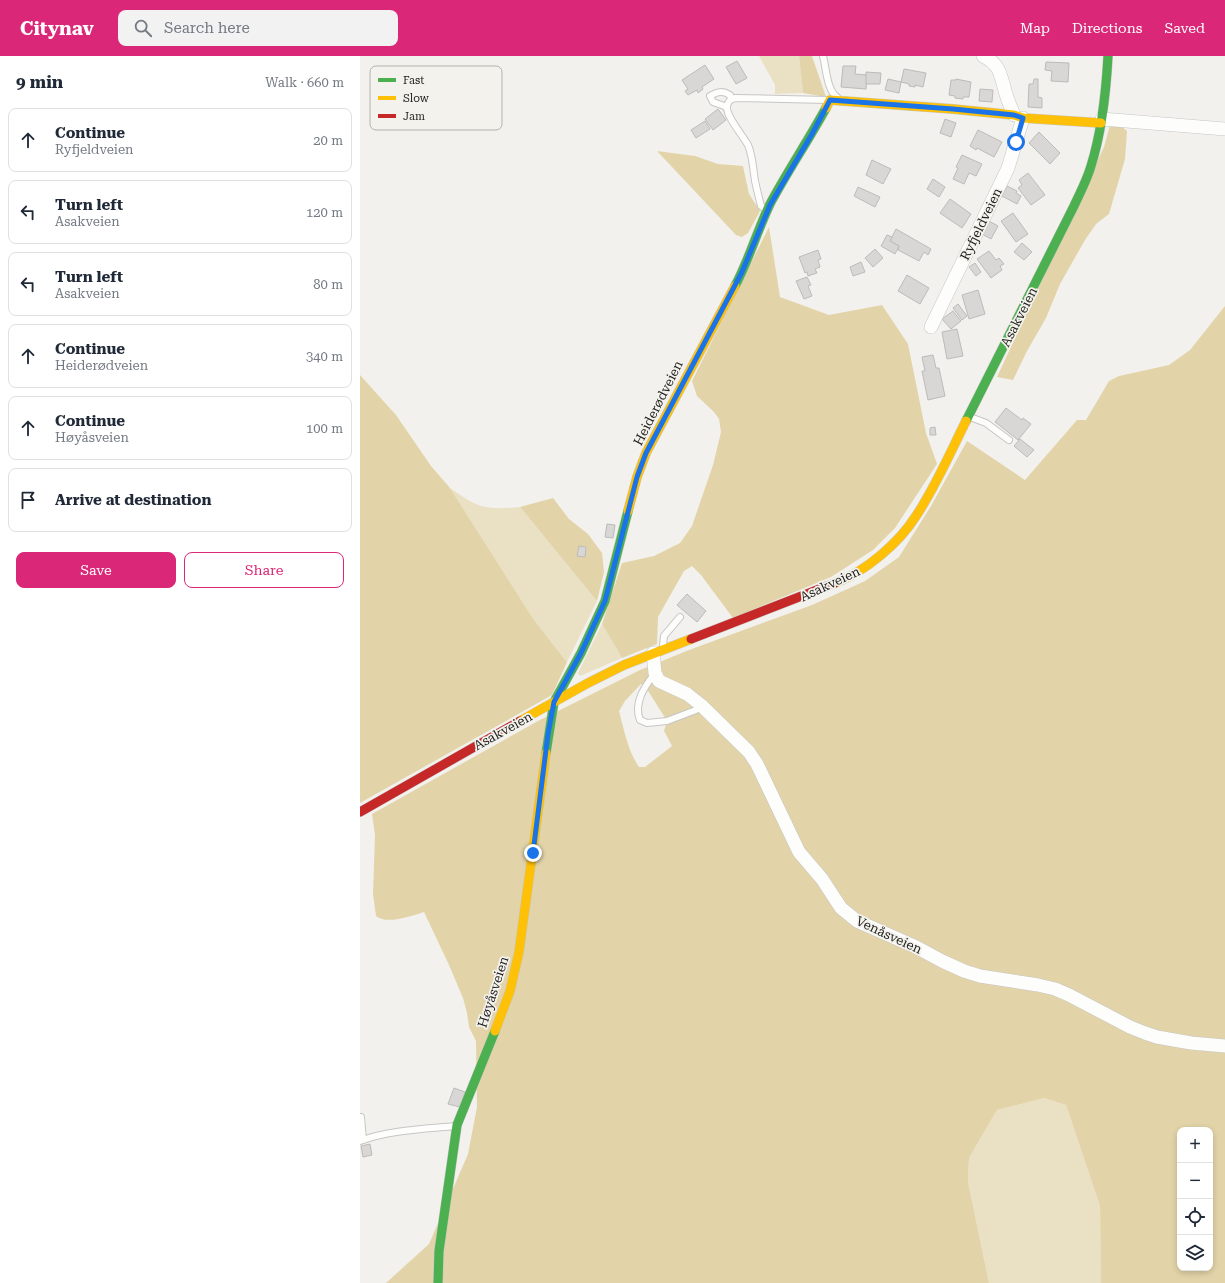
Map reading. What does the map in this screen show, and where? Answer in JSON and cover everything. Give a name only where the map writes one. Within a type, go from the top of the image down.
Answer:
[{"type":"street","points":[[983,56],[993,62],[1001,73],[1006,94],[1019,116]]},
{"type":"street","name":"Asakveien","points":[[360,812],[608,673],[658,651],[698,638],[832,586],[851,576],[875,560],[894,543],[916,517],[937,480],[1074,206],[1090,167],[1101,121],[1107,86],[1108,56]]},
{"type":"street","points":[[767,210],[812,134],[830,100],[953,109],[1019,116],[1225,129]]},
{"type":"street","name":"Ryfjeldveien","points":[[931,327],[1008,168],[1019,116]]},
{"type":"street","name":"Heiderødveien","points":[[554,702],[581,653],[605,601],[637,477],[646,453],[742,272],[767,210]]},
{"type":"street","points":[[655,673],[658,651]]},
{"type":"street","name":"Venåsveien","points":[[655,673],[659,681],[687,694],[701,705],[749,752],[757,764],[799,852],[841,908],[851,917],[964,971],[980,976],[1051,988],[1069,995],[1130,1027],[1157,1037],[1191,1043],[1225,1046]]},
{"type":"street","name":"Høyåsveien","points":[[438,1283],[439,1252],[457,1125],[487,1053],[514,975],[519,952],[548,734],[554,702]]},
{"type":"lane","points":[[824,56],[830,88],[833,94],[842,100]]},
{"type":"lane","points":[[727,107],[713,102],[710,96],[716,92],[725,92],[731,99]]},
{"type":"lane","points":[[731,99],[830,100]]},
{"type":"lane","points":[[731,99],[727,107],[729,114],[753,157],[761,206],[767,210]]},
{"type":"lane","points":[[968,417],[986,423],[1009,440]]},
{"type":"lane","points":[[658,651],[664,636],[680,617]]},
{"type":"lane","points":[[655,673],[645,686],[640,696],[638,715],[640,720],[647,723],[667,721],[696,710],[701,705]]},
{"type":"lane","points":[[360,1117],[361,1140],[395,1133],[457,1125]]},
{"type":"shaded area","points":[[759,56],[799,56],[803,93],[775,94],[775,85]]},
{"type":"shaded area","points":[[799,56],[812,56],[826,97],[803,93]]},
{"type":"shaded area","points":[[1110,125],[1121,126],[1127,131],[1125,159],[1109,214],[1096,224],[1085,240],[1060,284],[1046,318],[1027,351],[1013,380],[997,377],[1104,147]]},
{"type":"shaded area","points":[[657,151],[695,156],[718,164],[743,166],[749,194],[760,211],[748,233],[742,237],[736,235]]},
{"type":"shaded area","points":[[769,227],[780,297],[829,315],[882,305],[908,344],[926,433],[937,464],[895,528],[873,550],[831,577],[733,618],[701,575],[692,566],[684,571],[658,617],[657,644],[622,658],[602,624],[622,563],[654,556],[680,543],[692,526],[713,465],[721,432],[719,419],[714,412],[697,396],[692,381]]},
{"type":"shaded area","points":[[1225,306],[1225,1283],[1101,1283],[1100,1206],[1066,1105],[1044,1098],[997,1110],[969,1158],[968,1182],[989,1283],[386,1283],[429,1244],[468,1154],[477,1107],[476,1041],[469,1027],[463,998],[424,912],[393,920],[381,919],[376,916],[373,894],[375,835],[372,814],[538,721],[640,670],[689,650],[812,605],[865,581],[899,557],[931,506],[967,441],[1025,480],[1077,420],[1086,420],[1109,381],[1119,376],[1169,365],[1190,350]],"holes":[[[641,684],[645,686],[667,721],[664,731],[672,746],[645,767],[639,767],[632,754],[619,711],[625,701]]]},
{"type":"shaded area","points":[[360,375],[396,415],[431,466],[450,488],[534,620],[567,662],[552,695],[360,803]]},
{"type":"shaded area","points":[[450,488],[481,506],[490,508],[520,507],[597,601],[567,662],[534,620]]},
{"type":"shaded area","points":[[553,498],[569,519],[588,534],[602,553],[604,572],[597,601],[520,507]]},
{"type":"shaded area","points":[[602,624],[622,658],[580,676],[578,673]]},
{"type":"shaded area","points":[[1044,1098],[1066,1105],[1100,1206],[1101,1283],[989,1283],[968,1182],[969,1158],[997,1110]]},
{"type":"building","points":[[737,61],[747,78],[736,84],[726,67]]},
{"type":"building","points":[[1046,62],[1069,63],[1068,82],[1051,81],[1052,71],[1045,70]]},
{"type":"building","points":[[705,65],[714,79],[702,87],[703,89],[698,93],[697,90],[688,95],[685,91],[688,89],[682,80]]},
{"type":"building","points":[[843,66],[856,66],[855,74],[867,75],[866,89],[841,87]]},
{"type":"building","points":[[904,69],[926,73],[923,87],[915,85],[915,87],[909,86],[909,84],[901,82]]},
{"type":"building","points":[[866,72],[881,73],[880,84],[866,84]]},
{"type":"building","points":[[888,79],[901,82],[899,93],[885,90]]},
{"type":"building","points":[[956,79],[971,82],[969,97],[963,97],[963,99],[955,98],[955,96],[949,95],[951,80]]},
{"type":"building","points":[[1034,79],[1038,79],[1038,97],[1042,98],[1042,108],[1028,107],[1029,84],[1033,84]]},
{"type":"building","points":[[980,89],[993,90],[992,102],[979,101]]},
{"type":"building","points":[[718,109],[726,120],[713,130],[705,119]]},
{"type":"building","points":[[945,119],[956,123],[951,137],[940,133]]},
{"type":"building","points":[[705,121],[710,129],[696,138],[691,130]]},
{"type":"building","points":[[978,130],[1002,142],[994,157],[970,146]]},
{"type":"building","points":[[1039,132],[1060,153],[1050,164],[1029,143]]},
{"type":"building","points":[[962,155],[982,164],[976,176],[969,173],[964,184],[953,179],[958,168],[956,167]]},
{"type":"building","points":[[872,160],[891,169],[883,184],[866,175]]},
{"type":"building","points":[[1028,173],[1045,195],[1031,205],[1018,188],[1022,185],[1019,180]]},
{"type":"building","points":[[933,179],[945,187],[939,197],[927,189]]},
{"type":"building","points":[[1007,186],[1017,191],[1016,193],[1021,196],[1017,204],[1002,196]]},
{"type":"building","points":[[858,187],[880,197],[875,207],[854,196]]},
{"type":"building","points":[[950,199],[971,214],[962,228],[940,213]]},
{"type":"building","points":[[1013,213],[1028,234],[1016,242],[1001,221]]},
{"type":"building","points":[[989,221],[998,226],[991,239],[982,234]]},
{"type":"building","points":[[896,229],[931,249],[928,255],[924,252],[919,261],[898,250],[899,246],[890,241]]},
{"type":"building","points":[[887,235],[892,237],[890,241],[899,246],[895,254],[881,246]]},
{"type":"building","points":[[1022,243],[1032,252],[1024,260],[1014,252]]},
{"type":"building","points":[[875,249],[883,258],[873,267],[865,258]]},
{"type":"building","points":[[818,250],[821,259],[818,260],[820,267],[815,269],[817,273],[808,276],[807,272],[805,273],[799,257]]},
{"type":"building","points":[[989,251],[996,260],[999,258],[1004,264],[1000,266],[1002,270],[991,278],[977,259]]},
{"type":"building","points":[[861,262],[865,272],[853,276],[850,267]]},
{"type":"building","points":[[975,263],[981,272],[976,276],[969,267]]},
{"type":"building","points":[[907,275],[929,288],[920,304],[898,291]]},
{"type":"building","points":[[807,277],[811,285],[808,286],[812,296],[804,299],[796,281]]},
{"type":"building","points":[[978,290],[985,314],[969,319],[962,295]]},
{"type":"building","points":[[958,304],[967,316],[962,320],[953,308]]},
{"type":"building","points":[[953,311],[961,321],[951,329],[942,319]]},
{"type":"building","points":[[957,329],[963,356],[947,359],[942,332]]},
{"type":"building","points":[[933,355],[936,368],[939,368],[945,396],[928,400],[922,371],[925,371],[922,357]]},
{"type":"building","points":[[1006,408],[1022,420],[1023,418],[1031,424],[1018,440],[995,422]]},
{"type":"building","points":[[935,427],[936,435],[930,435],[930,428]]},
{"type":"building","points":[[1020,439],[1034,450],[1027,457],[1014,446]]},
{"type":"building","points":[[607,524],[615,525],[613,538],[605,537]]},
{"type":"building","points":[[579,546],[586,547],[585,557],[577,556]]},
{"type":"building","points":[[687,594],[706,611],[697,622],[677,605]]},
{"type":"building","points":[[454,1088],[465,1092],[460,1107],[448,1104]]},
{"type":"building","points":[[370,1144],[372,1155],[363,1157],[361,1146]]},
{"type":"traffic: fast","points":[[966,421],[1088,176],[1101,126],[1108,56]]},
{"type":"traffic: fast","points":[[735,286],[745,266],[770,204],[826,108]]},
{"type":"traffic: fast","points":[[546,753],[554,702],[581,653],[605,601],[628,511]]},
{"type":"traffic: fast","points":[[438,1283],[439,1251],[457,1125],[495,1031]]},
{"type":"traffic: slow","points":[[826,108],[830,100],[953,109],[1014,115],[1023,118],[1101,123]]},
{"type":"traffic: slow","points":[[628,511],[637,477],[646,453],[735,286]]},
{"type":"traffic: slow","points":[[835,583],[858,572],[880,556],[909,526],[930,493],[966,421]]},
{"type":"traffic: slow","points":[[520,721],[588,683],[624,665],[691,639]]},
{"type":"traffic: slow","points":[[495,1031],[510,991],[519,952],[546,753]]},
{"type":"traffic: jam","points":[[691,639],[835,583]]},
{"type":"traffic: jam","points":[[360,812],[520,721]]},
{"type":"route","points":[[533,853],[548,734],[554,702],[581,653],[605,601],[637,477],[646,453],[742,272],[767,210],[812,134],[830,100],[1014,115],[1023,118],[1016,142]]}]
